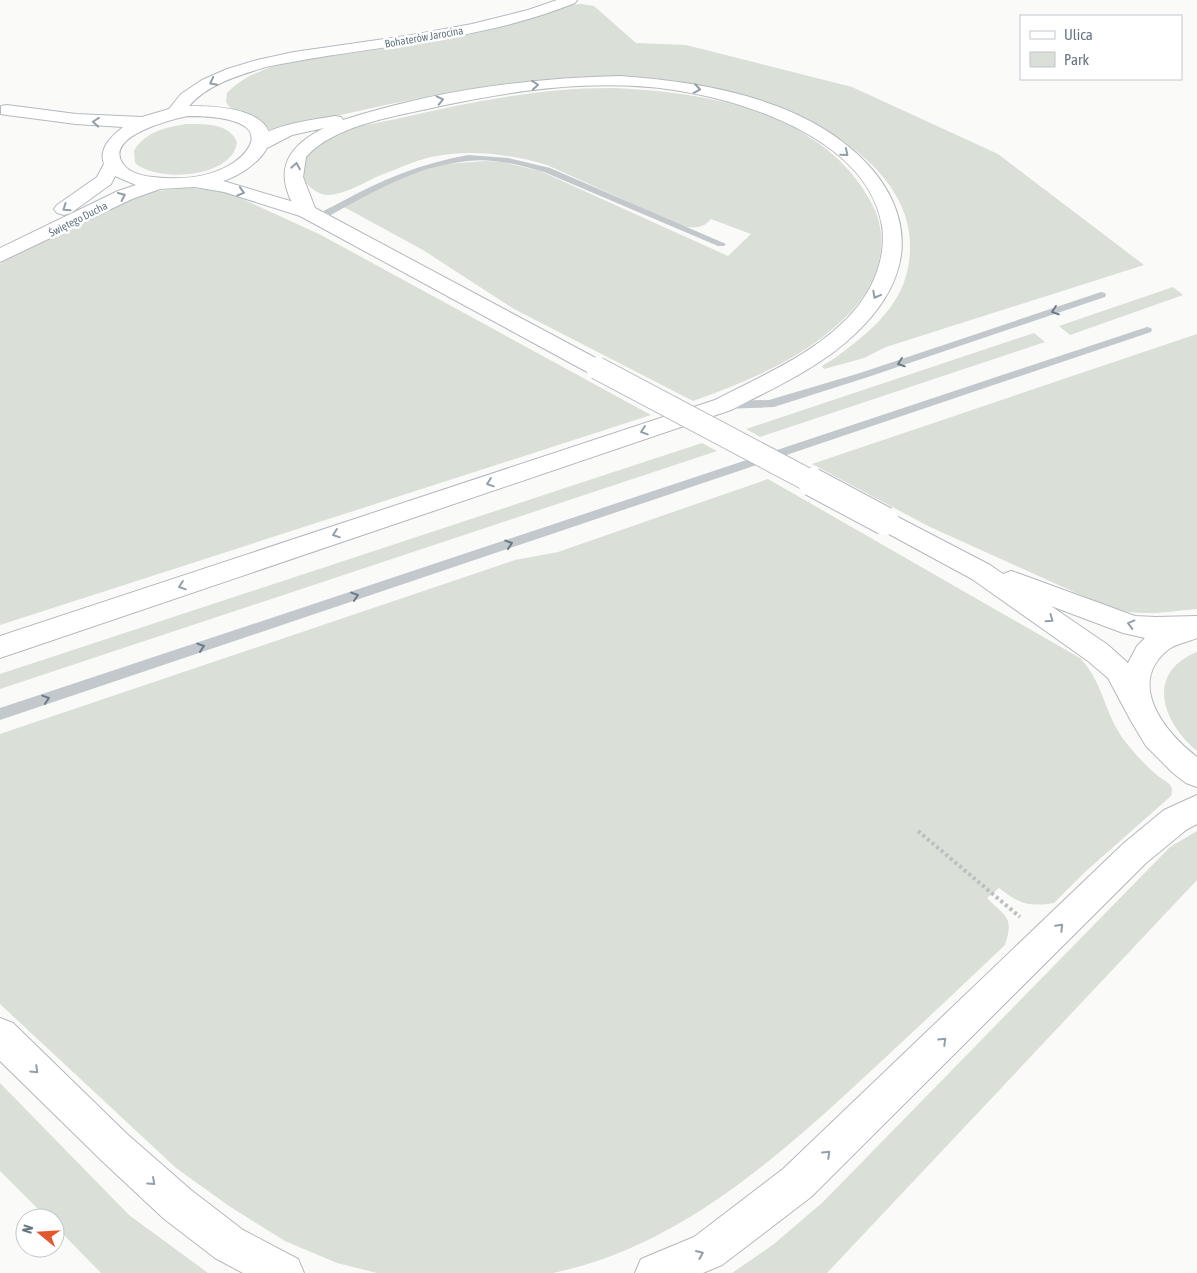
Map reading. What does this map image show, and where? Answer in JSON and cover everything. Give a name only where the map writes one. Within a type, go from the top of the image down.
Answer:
[{"type":"main road","name":"Bohaterów Jarocina","points":[[175,113],[186,99],[213,82],[275,60],[414,40],[475,28],[522,16],[570,0]]},
{"type":"main road","name":"Bohaterów Jarocina","points":[[218,101],[237,81],[275,60]]},
{"type":"main road","points":[[0,647],[723,404],[814,356],[848,331],[871,305],[886,277],[892,253],[893,227],[878,188],[861,166],[834,144],[780,114],[730,96],[680,86],[607,81],[563,83],[487,91],[394,111],[300,128],[270,137],[244,163],[213,178],[194,182],[156,184],[128,177],[119,171],[113,156],[93,142]]},
{"type":"main road","points":[[4,108],[83,121],[145,122],[218,101],[231,114],[245,119],[255,127],[260,136],[259,146]]},
{"type":"main road","points":[[4,108],[74,135]]},
{"type":"main road","points":[[313,215],[300,198],[294,179],[295,161],[299,154],[311,143],[325,135],[394,111]]},
{"type":"main road","name":"Świętego Ducha","points":[[0,255],[96,187],[108,174],[119,139],[130,130],[145,122]]},
{"type":"main road","points":[[244,163],[248,170],[313,215],[981,572],[1110,662],[1118,670],[1155,736],[1175,758],[1197,774]]},
{"type":"main road","points":[[194,182],[227,187],[313,215]]},
{"type":"main road","name":"Świętego Ducha","points":[[0,255],[48,234],[125,195],[156,184]]},
{"type":"main road","points":[[981,572],[1049,594],[1133,626],[1197,628]]},
{"type":"main road","points":[[1141,713],[1136,686],[1140,663],[1155,644],[1177,632],[1197,628]]},
{"type":"main road","points":[[654,1273],[708,1251],[797,1182],[1135,853],[1175,820],[1197,808]]},
{"type":"main road","points":[[0,1036],[114,1147],[177,1204],[229,1244],[284,1273]]},
{"type":"lane","points":[[313,215],[413,172],[440,163],[469,158],[494,159],[522,162],[547,170],[721,244]]},
{"type":"lane","points":[[723,404],[770,404],[864,375],[1101,296]]},
{"type":"lane","points":[[0,714],[1147,330]]},
{"type":"path","points":[[918,831],[1047,940]]},
{"type":"green space","points":[[569,5],[594,6],[636,43],[686,45],[852,87],[998,154],[1144,265],[886,347],[864,358],[824,369],[823,365],[830,362],[872,328],[892,306],[905,279],[909,264],[909,232],[900,202],[883,176],[872,165],[836,136],[789,112],[752,98],[692,83],[632,77],[572,77],[512,82],[391,104],[272,130],[260,127],[247,120],[235,112],[226,102],[227,93],[240,82],[262,71],[285,63],[440,40],[526,19]]},
{"type":"green space","points":[[610,88],[685,94],[723,102],[759,113],[794,128],[825,148],[852,174],[873,206],[881,232],[881,246],[876,272],[855,307],[820,339],[801,352],[759,375],[693,401],[514,309],[423,250],[344,207],[396,179],[445,164],[486,161],[502,162],[540,171],[728,256],[751,234],[711,219],[705,225],[698,227],[682,226],[547,165],[519,158],[489,154],[460,153],[431,157],[381,175],[349,190],[328,195],[319,193],[311,188],[303,176],[305,160],[313,149],[330,137],[351,128],[505,97],[557,90]]},
{"type":"green space","points":[[187,124],[216,126],[228,131],[237,142],[232,154],[223,163],[209,170],[193,174],[176,175],[160,173],[135,163],[134,151],[144,139],[164,129]]},
{"type":"green space","points":[[189,188],[227,192],[321,235],[651,415],[0,625],[0,264],[31,245],[146,192]]},
{"type":"green space","points":[[1173,287],[1183,295],[1070,335],[1059,326]]},
{"type":"green space","points":[[1034,333],[1045,342],[760,437],[746,429]]},
{"type":"green space","points":[[1197,334],[1197,609],[1143,613],[1109,608],[928,526],[812,464]]},
{"type":"green space","points":[[702,443],[717,451],[0,689],[0,674]]},
{"type":"green space","points":[[768,479],[1080,658],[1095,679],[1120,734],[1146,765],[1172,787],[1172,792],[1171,796],[1085,872],[1054,903],[1037,905],[1025,903],[1013,898],[999,888],[987,898],[1003,913],[1008,922],[1009,928],[1005,945],[836,1103],[800,1135],[725,1194],[685,1220],[643,1242],[599,1260],[553,1273],[377,1273],[337,1263],[285,1241],[229,1206],[176,1168],[0,1004],[0,734],[515,560],[558,552]]},
{"type":"green space","points":[[1197,652],[1197,751],[1175,726],[1164,699],[1165,685],[1170,672],[1181,661]]},
{"type":"green space","points":[[1197,831],[1197,880],[827,1273],[732,1273],[774,1244],[823,1202],[1170,847]]},
{"type":"green space","points":[[0,1083],[129,1215],[208,1273],[101,1273],[65,1236],[65,1208],[37,1208],[0,1171]]}]
